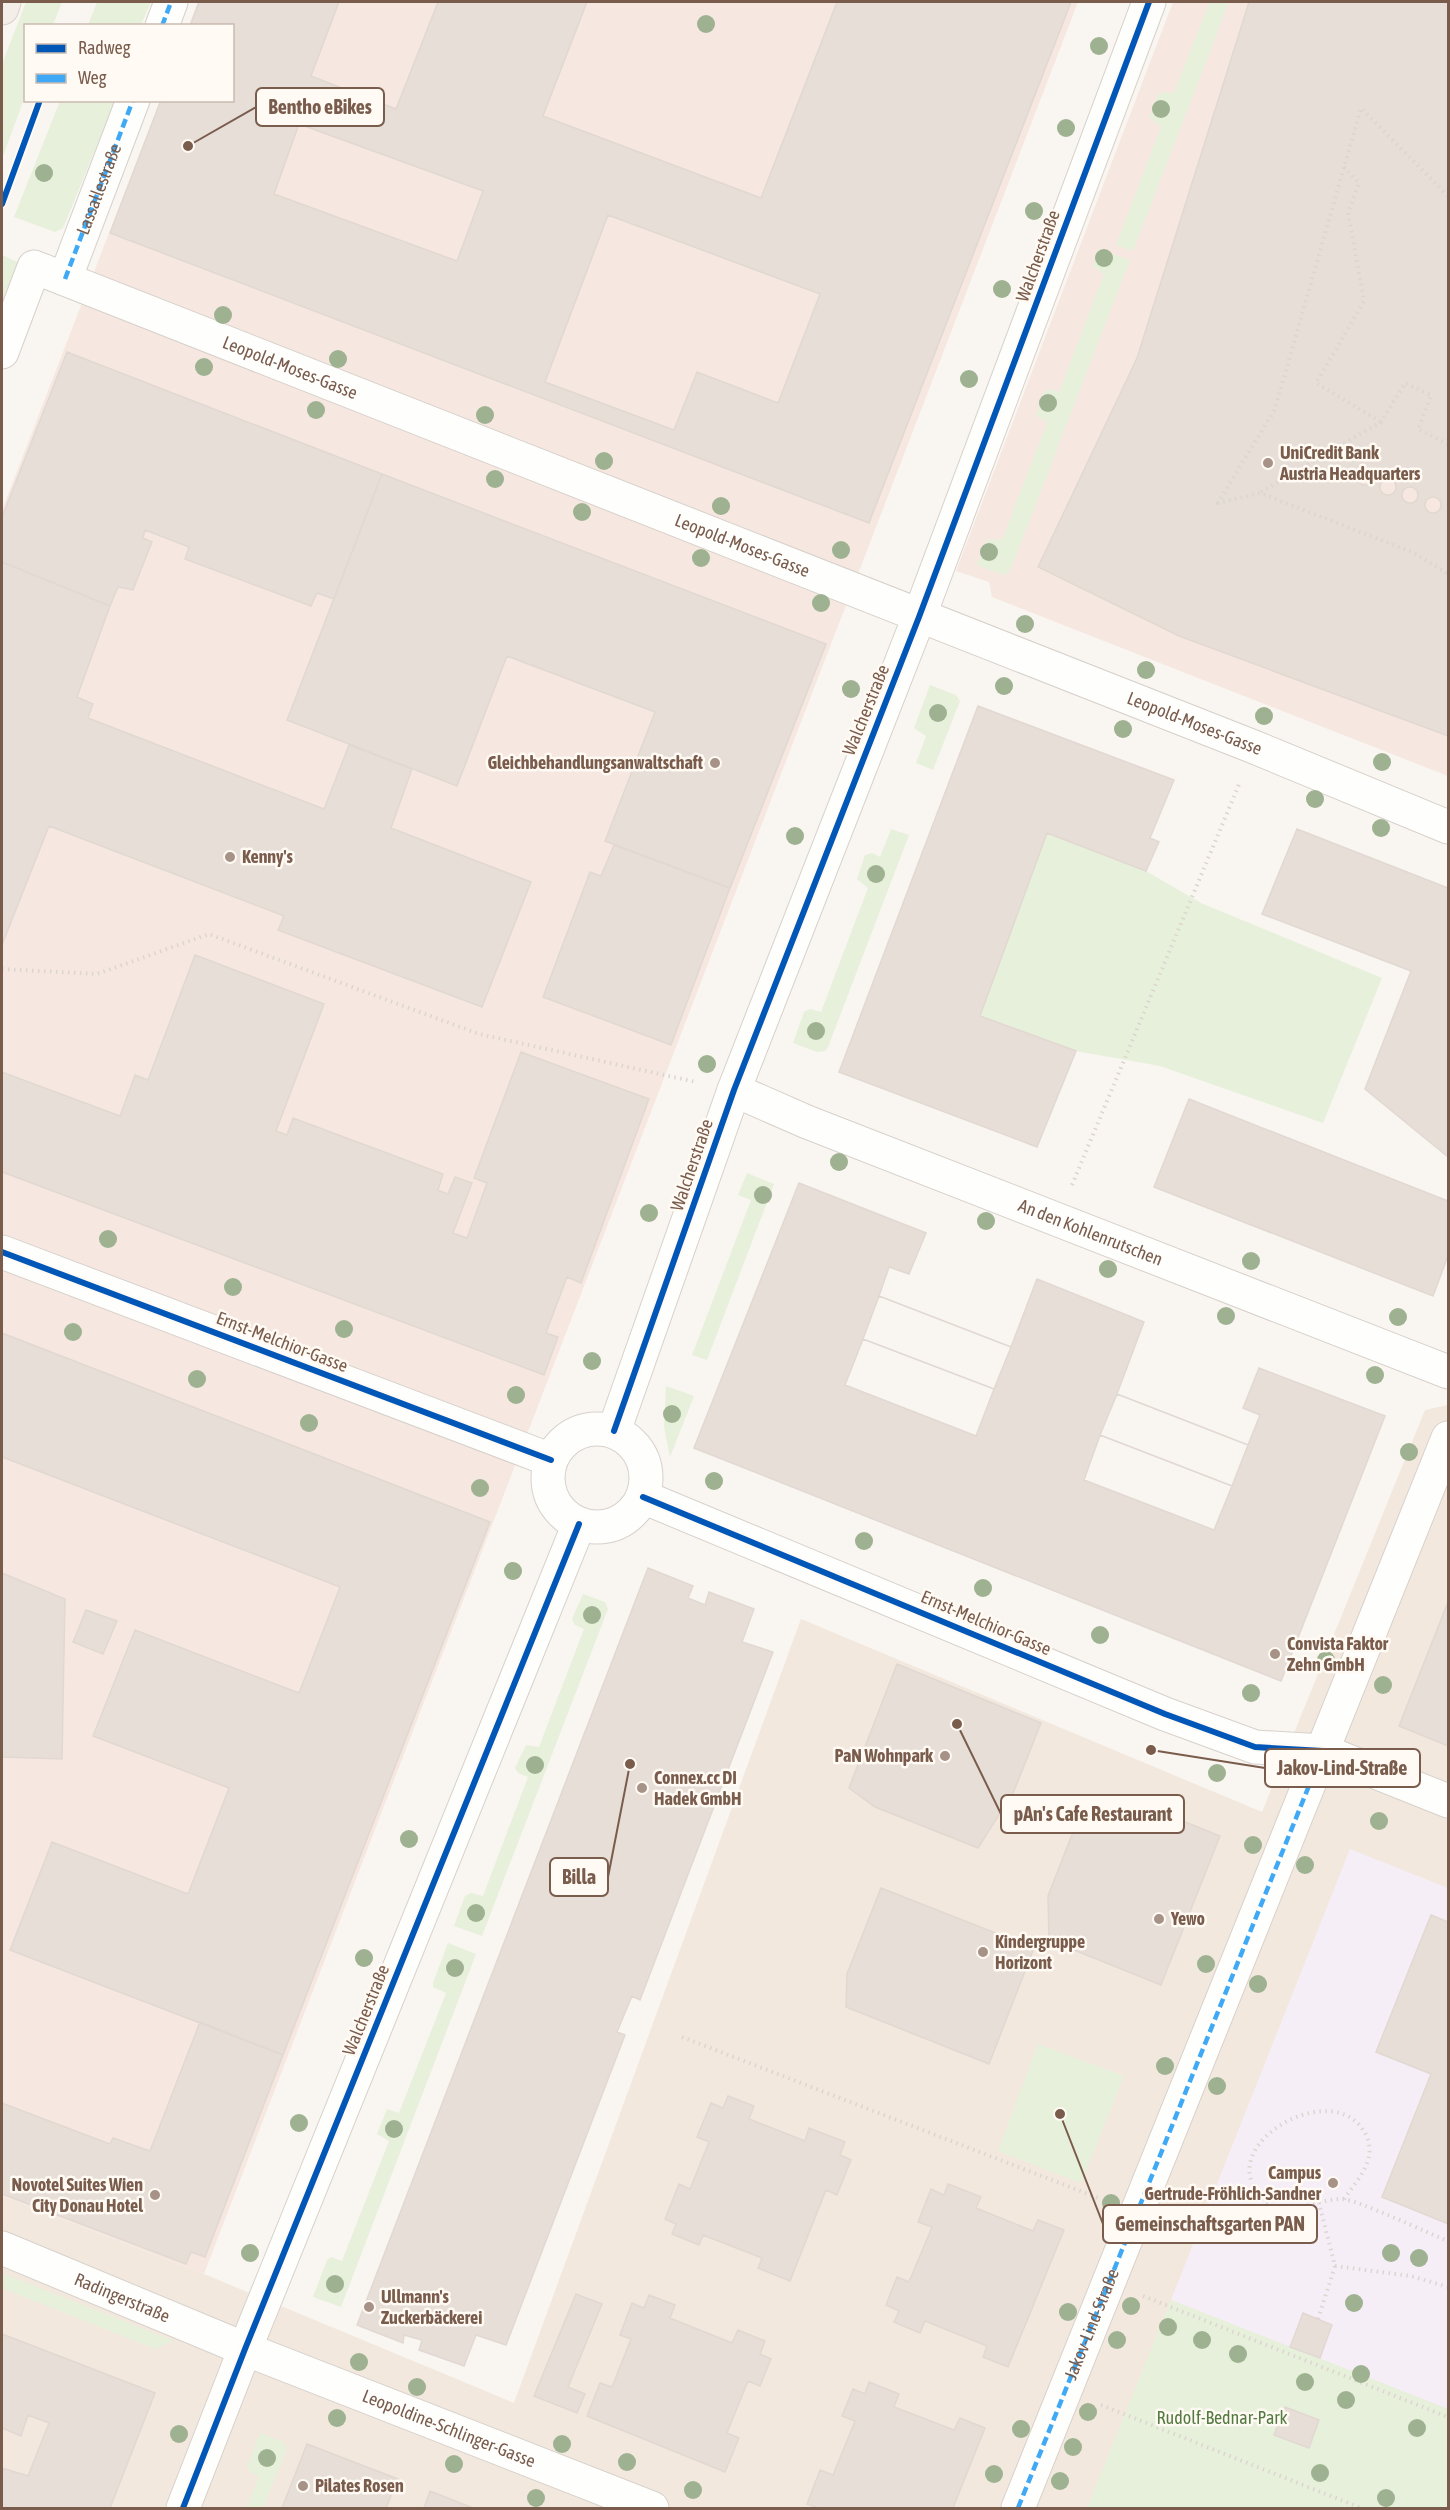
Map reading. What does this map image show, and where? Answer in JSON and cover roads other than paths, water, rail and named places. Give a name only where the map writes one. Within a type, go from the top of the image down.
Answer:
[{"type":"main road","points":[[2,8],[4,2]]},
{"type":"street","points":[[163,24],[171,2]]},
{"type":"street","name":"Walcherstraße","points":[[614,1431],[734,1090],[920,617],[1149,2]]},
{"type":"street","name":"Lassallestraße","points":[[64,279],[132,102]]},
{"type":"street","name":"Leopold-Moses-Gasse","points":[[2,352],[34,267],[1254,747],[1449,827]]},
{"type":"street","name":"An den Kohlenrutschen","points":[[734,1090],[807,1122],[1449,1372]]},
{"type":"street","name":"Ernst-Melchior-Gasse","points":[[2,1252],[551,1460]]},
{"type":"street","points":[[595,1429],[614,1431],[631,1442],[642,1458],[647,1478],[643,1497],[633,1513],[616,1524],[598,1527],[579,1524],[563,1514],[552,1498],[548,1479],[551,1460],[561,1445],[577,1433],[595,1429]]},
{"type":"street","name":"Jakov-Lind-Straße","points":[[1018,2508],[1449,1438]]},
{"type":"street","name":"Ernst-Melchior-Gasse","points":[[643,1497],[1166,1714],[1245,1744],[1255,1747],[1323,1752],[1449,1801]]},
{"type":"street","name":"Walcherstraße","points":[[183,2508],[245,2349],[579,1524]]},
{"type":"street","name":"Radingerstraße","points":[[2,2248],[245,2349]]},
{"type":"street","name":"Leopoldine-Schlinger-Gasse","points":[[245,2349],[652,2508]]},
{"type":"place","name":"Bentho eBikes","points":[[188,146]]},
{"type":"place","name":"UniCredit Bank Austria Headquarters","points":[[1268,463]]},
{"type":"place","name":"Gleichbehandlungsanwaltschaft","points":[[715,763]]},
{"type":"place","name":"Kenny's","points":[[230,857]]},
{"type":"place","name":"Convista Faktor Zehn GmbH","points":[[1275,1654]]},
{"type":"place","name":"pAn's Cafe Restaurant","points":[[957,1724]]},
{"type":"place","name":"Jakov-Lind-Straße","points":[[1151,1750]]},
{"type":"place","name":"PaN Wohnpark","points":[[945,1756]]},
{"type":"place","name":"Billa","points":[[630,1764]]},
{"type":"place","name":"Connex.cc DI Hadek GmbH","points":[[642,1788]]},
{"type":"place","name":"Yewo","points":[[1159,1919]]},
{"type":"place","name":"Kindergruppe Horizont","points":[[983,1952]]},
{"type":"place","name":"Gemeinschaftsgarten PAN","points":[[1060,2114]]},
{"type":"place","name":"Campus Gertrude-Fröhlich-Sandner","points":[[1333,2183]]},
{"type":"place","name":"Novotel Suites Wien City Donau Hotel","points":[[155,2195]]},
{"type":"place","name":"Ullmann's Zuckerbäckerei","points":[[369,2307]]},
{"type":"place","name":"Pilates Rosen","points":[[303,2486]]},
{"type":"park label","name":"Rudolf-Bednar-Park","points":[[1222,2418]]}]
